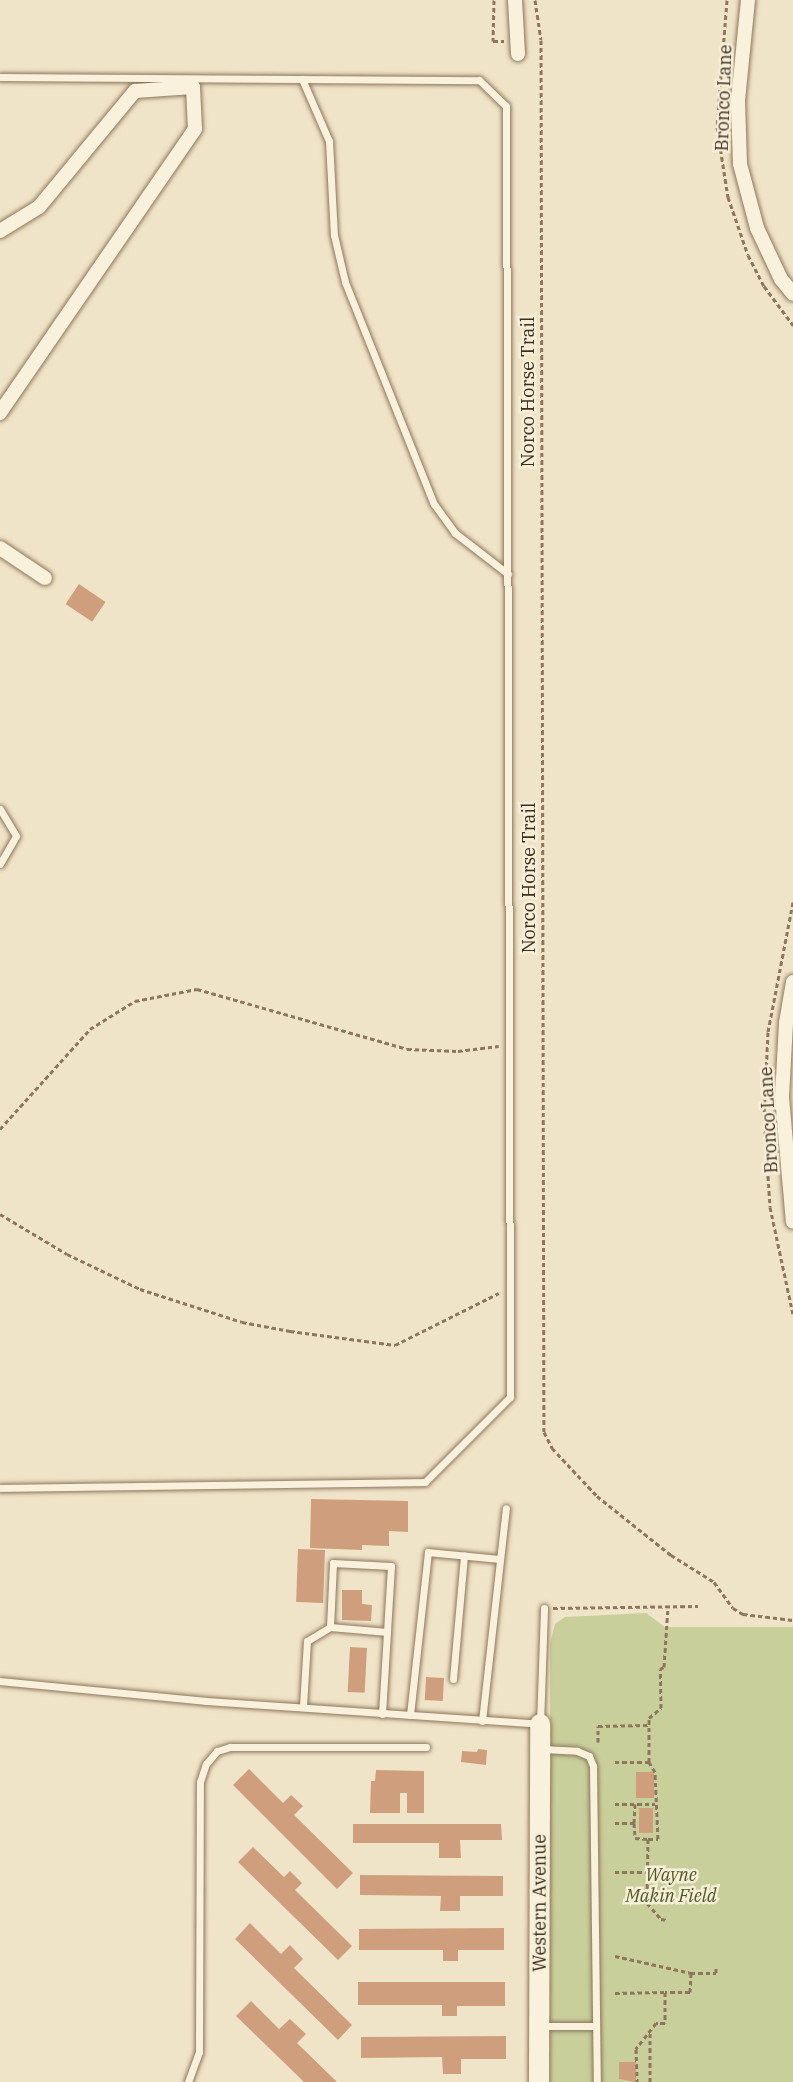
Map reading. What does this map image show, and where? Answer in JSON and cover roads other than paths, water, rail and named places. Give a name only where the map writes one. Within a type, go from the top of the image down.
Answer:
[{"type":"street","points":[[515,0],[518,54]]},
{"type":"street","name":"Bronco Lane","points":[[748,0],[738,101],[740,164],[757,228],[781,279],[793,294]]},
{"type":"street","points":[[0,231],[39,207],[135,91],[193,87],[195,129],[0,413]]},
{"type":"street","points":[[0,548],[45,578]]},
{"type":"street","name":"Bronco Lane","points":[[793,982],[786,1023],[782,1097],[793,1222]]},
{"type":"street","name":"Western Avenue","points":[[539,2082],[540,1724]]},
{"type":"lane","points":[[0,77],[479,80],[506,106],[508,574],[506,1290],[510,1397],[425,1482],[0,1488]]},
{"type":"lane","points":[[302,79],[329,141],[334,235],[345,282],[434,504],[455,533],[508,574]]},
{"type":"lane","points":[[0,809],[16,836],[0,864]]},
{"type":"lane","points":[[482,1721],[506,1508]]},
{"type":"lane","points":[[410,1715],[428,1552],[499,1559]]},
{"type":"lane","points":[[453,1679],[464,1555]]},
{"type":"lane","points":[[330,1627],[333,1563],[391,1566],[382,1714]]},
{"type":"lane","points":[[0,1681],[382,1714],[540,1724],[544,1608]]},
{"type":"lane","points":[[303,1706],[307,1641],[330,1627],[387,1632]]},
{"type":"lane","points":[[188,2082],[199,2052],[200,1782],[206,1764],[217,1751],[230,1747],[426,1747]]},
{"type":"lane","points":[[540,1749],[578,1751],[589,1755],[593,1766],[597,2082]]},
{"type":"lane","points":[[539,2026],[596,2026]]},
{"type":"park label","name":"Wayne Makin Field","points":[[671,1886]]}]
